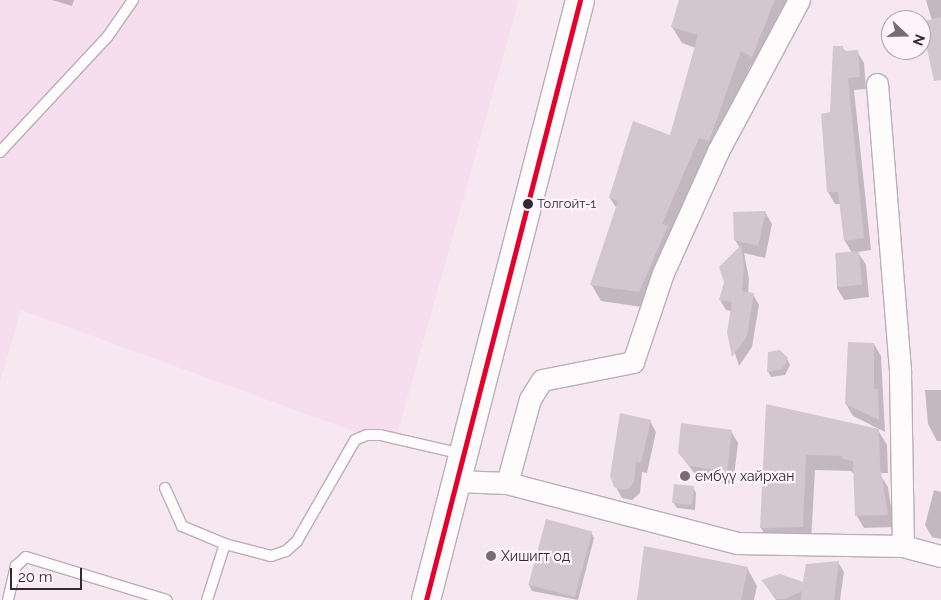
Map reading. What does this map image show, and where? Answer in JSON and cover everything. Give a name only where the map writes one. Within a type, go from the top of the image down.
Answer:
[{"type":"main road","points":[[426,600],[580,0]]},
{"type":"street","points":[[507,483],[530,399],[542,380],[633,362],[663,273],[718,151],[800,0]]},
{"type":"street","points":[[877,84],[900,373],[903,546]]},
{"type":"street","points":[[456,480],[507,483],[737,543],[903,546],[941,556]]},
{"type":"lane","points":[[0,152],[108,36],[133,0]]},
{"type":"lane","points":[[166,488],[182,526],[225,544],[271,556],[286,551],[297,541],[344,453],[355,440],[367,435],[462,454]]},
{"type":"lane","points":[[207,600],[225,544]]},
{"type":"lane","points":[[8,600],[16,566],[26,556],[167,600]]},
{"type":"shaded area","points":[[0,0],[519,0],[394,446],[21,310],[0,382]]},
{"type":"building","points":[[679,0],[775,0],[752,57],[741,51],[709,141],[699,138],[662,224],[668,226],[639,292],[590,285],[618,201],[609,198],[633,121],[670,135],[698,35],[671,27]]},
{"type":"building","points":[[941,17],[941,80],[934,81],[929,60],[931,60],[931,20]]},
{"type":"building","points":[[833,46],[843,46],[844,51],[858,50],[860,77],[848,78],[864,238],[844,241],[838,192],[827,192],[821,114],[830,112]]},
{"type":"building","points":[[766,211],[758,246],[734,240],[733,212]]},
{"type":"building","points":[[741,245],[744,267],[742,291],[754,293],[747,336],[732,357],[727,332],[732,302],[719,300],[724,282],[719,267]]},
{"type":"building","points":[[859,251],[862,285],[838,287],[835,253]]},
{"type":"building","points":[[848,342],[874,343],[874,389],[878,389],[879,420],[845,404]]},
{"type":"building","points":[[780,350],[788,358],[785,365],[782,369],[767,372],[768,352]]},
{"type":"building","points":[[766,404],[879,429],[880,466],[888,515],[855,516],[853,461],[842,459],[843,456],[806,455],[803,527],[760,528]]},
{"type":"building","points":[[620,413],[651,420],[641,463],[636,462],[634,481],[630,488],[622,490],[614,487],[610,476]]},
{"type":"building","points":[[681,423],[732,430],[727,472],[690,466],[678,453]]},
{"type":"building","points":[[674,484],[694,486],[692,505],[672,503]]},
{"type":"building","points":[[546,519],[592,531],[575,597],[528,585]]},
{"type":"building","points":[[644,546],[748,567],[741,600],[637,600]]},
{"type":"building","points":[[839,561],[834,600],[801,600],[802,591],[785,599],[777,599],[761,580],[780,574],[803,582],[806,564]]},
{"type":"transit line","points":[[426,600],[580,0]]},
{"type":"place","name":"Толгойт-1","points":[[528,204]]},
{"type":"place","name":"ембүү хайрхан","points":[[685,476]]},
{"type":"place","name":"Хишигт од","points":[[491,556]]}]
